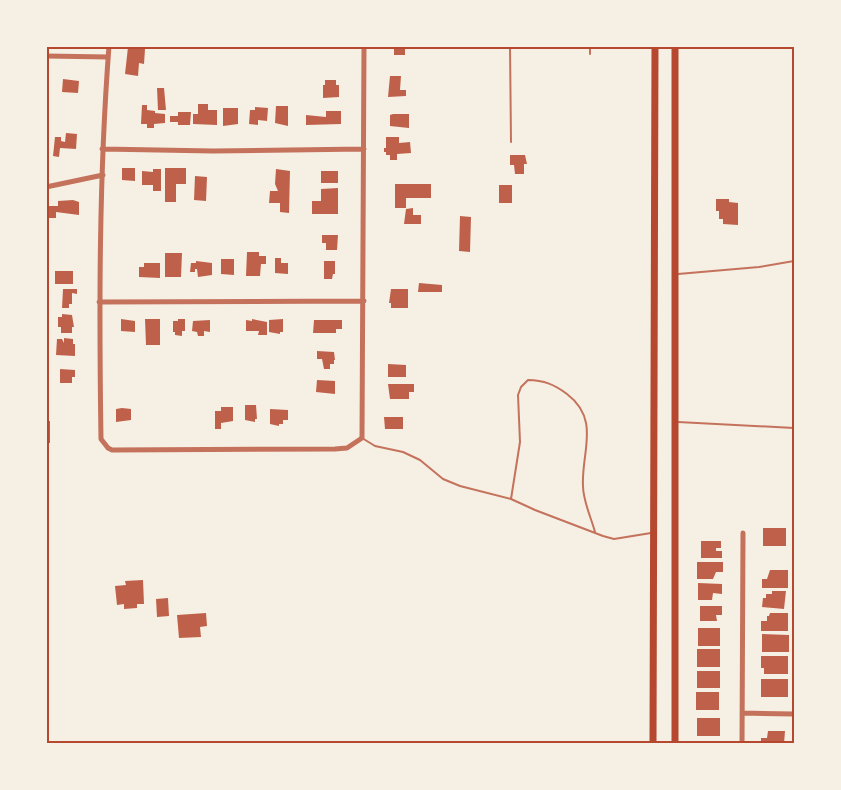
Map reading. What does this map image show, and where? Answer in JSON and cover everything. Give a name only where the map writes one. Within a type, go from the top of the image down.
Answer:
[{"type":"main road","points":[[653,744],[655,46]]},
{"type":"main road","points":[[675,46],[675,744]]},
{"type":"street","points":[[109,46],[102,149],[99,302],[101,439],[112,450],[335,449],[347,448],[362,438],[364,46]]},
{"type":"street","points":[[46,56],[108,57]]},
{"type":"street","points":[[102,149],[213,151],[364,149]]},
{"type":"street","points":[[46,187],[103,175]]},
{"type":"street","points":[[99,302],[364,301]]},
{"type":"street","points":[[742,744],[743,533]]},
{"type":"street","points":[[742,713],[795,714]]},
{"type":"lane","points":[[510,46],[511,142]]},
{"type":"lane","points":[[590,46],[590,54]]},
{"type":"lane","points":[[675,274],[724,271],[795,261]]},
{"type":"lane","points":[[511,499],[520,442],[518,395],[521,387],[528,380],[541,380],[557,387],[573,399],[585,416],[586,447],[583,487],[595,531]]},
{"type":"lane","points":[[675,422],[795,428]]},
{"type":"lane","points":[[362,438],[375,446],[403,452],[420,460],[443,479],[460,486],[511,499],[614,538],[654,533]]},
{"type":"building","points":[[394,46],[405,46],[405,55],[394,55]]},
{"type":"building","points":[[128,47],[145,49],[144,64],[139,63],[138,76],[125,74]]},
{"type":"building","points":[[390,76],[401,76],[400,90],[406,90],[406,96],[388,97]]},
{"type":"building","points":[[63,79],[79,81],[78,93],[62,92]]},
{"type":"building","points":[[325,80],[336,80],[336,85],[339,85],[339,97],[323,98]]},
{"type":"building","points":[[157,88],[164,88],[166,110],[158,110]]},
{"type":"building","points":[[198,104],[208,104],[208,110],[217,110],[217,125],[193,124],[193,114],[198,114]]},
{"type":"building","points":[[142,105],[147,105],[147,110],[165,114],[165,123],[154,124],[154,128],[147,128],[147,124],[141,124]]},
{"type":"building","points":[[276,106],[288,106],[288,126],[275,123]]},
{"type":"building","points":[[255,107],[268,108],[267,121],[258,120],[258,125],[249,124],[250,110],[255,110]]},
{"type":"building","points":[[223,108],[238,108],[238,124],[223,126]]},
{"type":"building","points":[[326,111],[341,111],[341,124],[306,125],[306,115],[326,117]]},
{"type":"building","points":[[178,112],[191,112],[190,125],[170,122],[170,116],[178,116]]},
{"type":"building","points":[[409,114],[409,128],[390,126],[390,115]]},
{"type":"building","points":[[66,133],[77,134],[76,149],[60,148],[59,157],[53,156],[55,137],[61,137],[61,141],[65,142]]},
{"type":"building","points":[[386,137],[399,137],[399,143],[410,142],[411,153],[397,154],[397,160],[390,160],[390,155],[384,152]]},
{"type":"building","points":[[510,155],[525,155],[527,164],[524,164],[524,174],[515,174],[514,165],[510,165]]},
{"type":"building","points":[[122,168],[135,168],[135,181],[122,180]]},
{"type":"building","points":[[165,168],[186,168],[186,184],[176,184],[176,202],[165,202]]},
{"type":"building","points":[[153,169],[161,169],[161,191],[153,191],[153,185],[142,185],[142,171],[153,172]]},
{"type":"building","points":[[276,169],[290,171],[289,213],[280,212],[280,203],[269,203],[270,191],[278,191],[275,184]]},
{"type":"building","points":[[321,171],[338,171],[338,183],[321,183]]},
{"type":"building","points":[[195,176],[207,177],[206,201],[194,200]]},
{"type":"building","points":[[395,184],[431,184],[431,198],[406,198],[406,208],[395,208]]},
{"type":"building","points":[[499,185],[512,185],[512,203],[499,203]]},
{"type":"building","points":[[338,188],[338,214],[312,214],[312,201],[321,201],[321,189]]},
{"type":"building","points":[[716,199],[729,199],[729,202],[738,203],[738,225],[723,224],[723,219],[719,219],[719,211],[716,211]]},
{"type":"building","points":[[58,201],[79,202],[79,215],[56,212],[56,218],[46,218],[46,206],[58,206]]},
{"type":"building","points":[[413,208],[413,215],[421,215],[421,224],[404,224],[406,209]]},
{"type":"building","points":[[460,216],[471,217],[470,252],[459,251]]},
{"type":"building","points":[[322,235],[338,235],[337,250],[326,250],[326,243],[322,243]]},
{"type":"building","points":[[247,252],[259,252],[259,256],[266,256],[266,264],[261,264],[260,276],[246,276]]},
{"type":"building","points":[[165,253],[182,253],[181,277],[165,277]]},
{"type":"building","points":[[275,258],[281,258],[281,263],[288,263],[288,274],[275,273]]},
{"type":"building","points":[[221,259],[234,259],[234,275],[221,274]]},
{"type":"building","points":[[196,261],[212,263],[212,275],[198,277],[197,269],[195,272],[190,272],[191,263],[196,263]]},
{"type":"building","points":[[324,261],[335,261],[335,274],[332,279],[324,279]]},
{"type":"building","points":[[144,263],[160,263],[160,278],[139,277],[139,267],[144,267]]},
{"type":"building","points":[[55,271],[73,271],[73,284],[55,284]]},
{"type":"building","points":[[419,283],[442,285],[442,292],[418,292]]},
{"type":"building","points":[[63,289],[77,289],[77,294],[72,293],[72,304],[69,304],[69,308],[62,308]]},
{"type":"building","points":[[391,289],[408,289],[408,308],[391,308],[391,303],[389,303]]},
{"type":"building","points":[[62,314],[72,315],[74,327],[72,327],[72,333],[61,333],[61,327],[58,327],[58,317],[62,317]]},
{"type":"building","points":[[121,319],[135,321],[135,332],[121,331]]},
{"type":"building","points":[[145,319],[160,319],[160,345],[146,345]]},
{"type":"building","points":[[178,319],[185,319],[185,331],[182,331],[182,336],[175,335],[173,332],[173,321],[178,321]]},
{"type":"building","points":[[252,319],[267,322],[267,335],[258,335],[259,331],[246,331],[246,320],[252,321]]},
{"type":"building","points":[[283,319],[283,332],[280,334],[269,332],[269,320]]},
{"type":"building","points":[[210,320],[210,332],[204,331],[204,336],[198,336],[197,332],[192,331],[193,321]]},
{"type":"building","points":[[314,320],[342,320],[342,329],[336,329],[336,333],[313,333]]},
{"type":"building","points":[[64,338],[73,339],[75,356],[56,355],[57,339],[62,339],[64,343]]},
{"type":"building","points":[[317,351],[334,352],[335,360],[334,364],[330,364],[330,369],[324,369],[322,359],[317,359]]},
{"type":"building","points":[[388,364],[406,365],[406,377],[388,377]]},
{"type":"building","points":[[60,369],[75,370],[72,383],[60,383]]},
{"type":"building","points":[[317,380],[335,381],[335,394],[316,392]]},
{"type":"building","points":[[388,384],[414,384],[414,392],[409,392],[409,399],[390,399]]},
{"type":"building","points":[[245,405],[256,405],[257,419],[255,422],[245,420]]},
{"type":"building","points":[[221,407],[233,407],[233,421],[221,423],[221,429],[215,429],[215,411],[221,411]]},
{"type":"building","points":[[116,409],[131,409],[131,420],[116,422]]},
{"type":"building","points":[[270,409],[288,410],[288,420],[283,420],[283,424],[279,426],[270,424]]},
{"type":"building","points":[[384,417],[403,417],[403,429],[385,429]]},
{"type":"building","points":[[46,421],[50,421],[50,443],[46,443]]},
{"type":"building","points":[[763,528],[786,528],[786,546],[763,546]]},
{"type":"building","points":[[701,541],[721,541],[721,548],[716,548],[716,551],[722,551],[722,558],[701,558]]},
{"type":"building","points":[[697,562],[723,562],[723,572],[716,572],[713,579],[697,579]]},
{"type":"building","points":[[770,570],[788,570],[788,588],[762,588],[762,579],[767,579]]},
{"type":"building","points":[[143,580],[144,604],[137,604],[137,608],[124,609],[124,604],[117,605],[115,586],[126,585],[125,581]]},
{"type":"building","points":[[698,583],[722,584],[722,594],[713,593],[712,600],[698,600]]},
{"type":"building","points":[[772,591],[786,591],[784,609],[762,607],[763,598],[766,598],[766,594],[772,594]]},
{"type":"building","points":[[168,598],[169,616],[157,617],[156,599]]},
{"type":"building","points":[[700,606],[722,606],[722,615],[716,615],[717,621],[700,621]]},
{"type":"building","points":[[206,613],[207,626],[200,627],[201,637],[179,638],[177,615]]},
{"type":"building","points":[[770,613],[788,613],[788,631],[761,631],[761,621],[767,621]]},
{"type":"building","points":[[698,628],[720,628],[720,646],[698,646]]},
{"type":"building","points":[[762,634],[789,635],[789,652],[762,652]]},
{"type":"building","points":[[697,649],[720,649],[720,667],[697,667]]},
{"type":"building","points":[[761,656],[788,656],[788,674],[764,674],[764,668],[761,668]]},
{"type":"building","points":[[697,671],[720,671],[720,688],[697,688]]},
{"type":"building","points":[[761,679],[788,679],[788,697],[761,697]]},
{"type":"building","points":[[696,692],[719,692],[719,710],[696,710]]},
{"type":"building","points":[[697,718],[720,718],[720,736],[697,736]]},
{"type":"building","points":[[768,731],[785,731],[784,744],[761,744],[761,738],[767,738]]},
{"type":"building","points":[[697,741],[720,741],[720,744],[697,744]]}]
